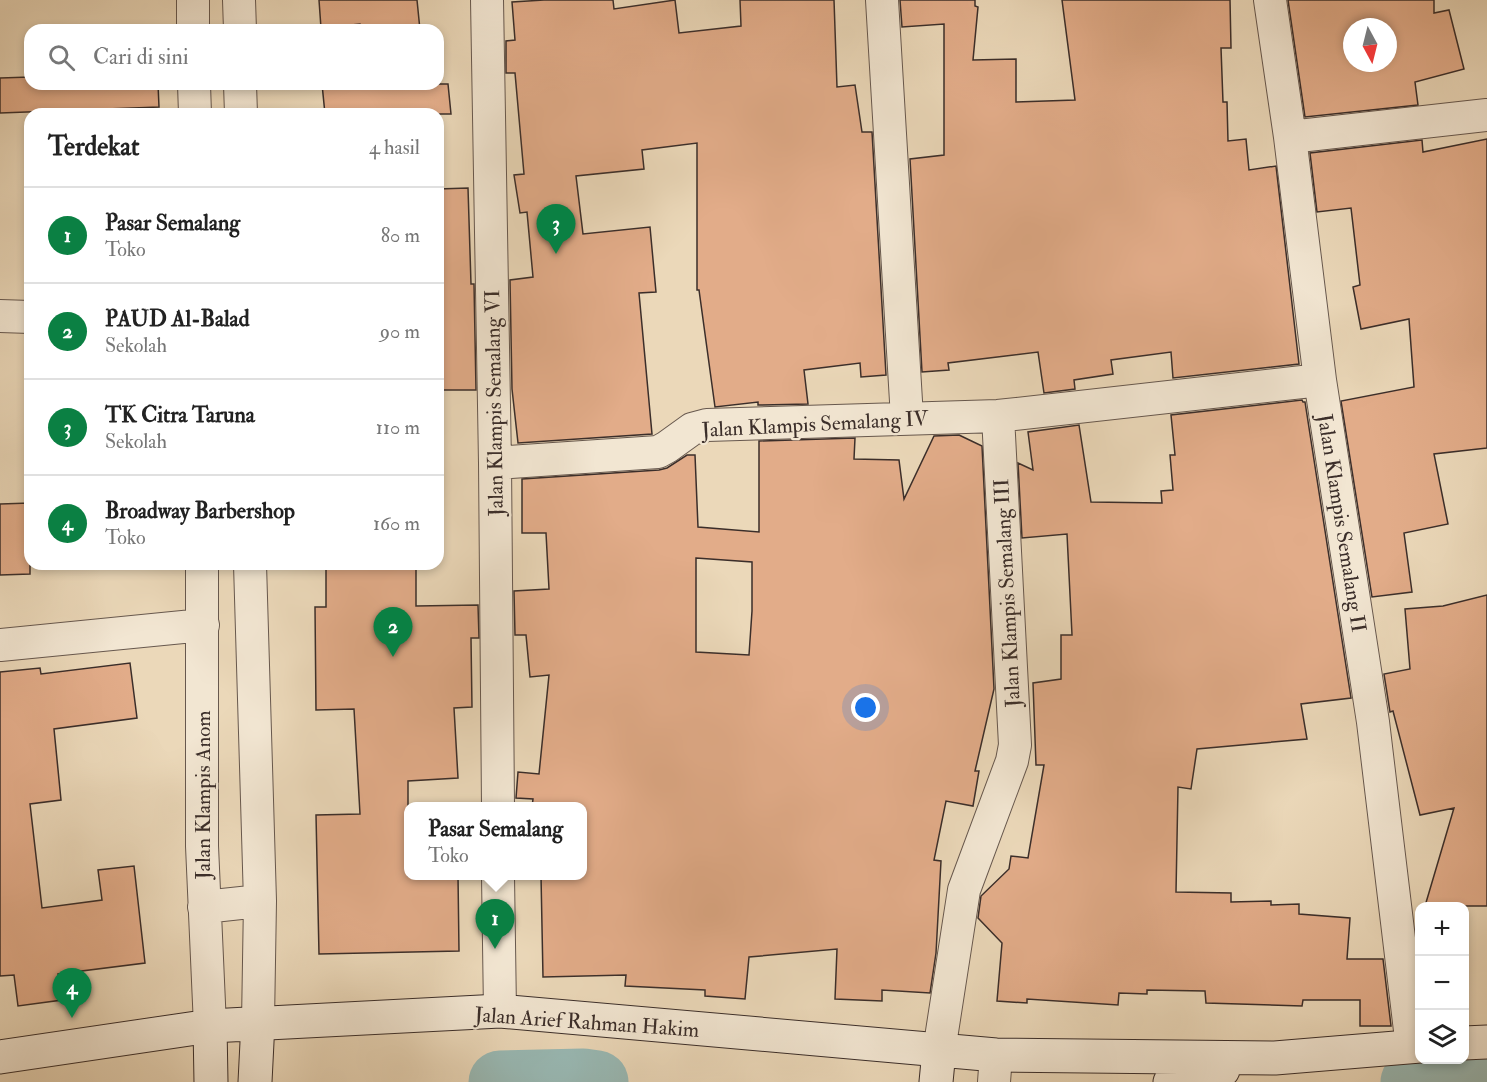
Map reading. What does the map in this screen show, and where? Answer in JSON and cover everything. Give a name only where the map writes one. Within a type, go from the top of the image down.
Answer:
[{"type":"street","points":[[193,0],[194,24]]},
{"type":"street","points":[[239,0],[240,24]]},
{"type":"street","name":"Jalan Klampis Semalang VI","points":[[487,0],[498,802]]},
{"type":"street","points":[[882,0],[907,418]]},
{"type":"street","name":"Jalan Klampis Semalang II","points":[[1270,0],[1290,137],[1320,380],[1373,722],[1415,1038]]},
{"type":"street","points":[[194,90],[195,108]]},
{"type":"street","points":[[240,90],[241,108]]},
{"type":"street","points":[[1290,137],[1487,115]]},
{"type":"street","points":[[0,316],[24,317]]},
{"type":"street","points":[[999,416],[1320,380]]},
{"type":"street","name":"Jalan Klampis Semalang IV","points":[[495,463],[658,452],[692,429],[707,425],[999,416]]},
{"type":"street","name":"Jalan Klampis Semalang III","points":[[937,1066],[964,890],[1012,761],[1015,745],[999,416]]},
{"type":"street","name":"Jalan Klampis Anom","points":[[202,570],[204,907],[210,1055]]},
{"type":"street","points":[[250,570],[260,902],[256,1069]]},
{"type":"street","points":[[0,645],[203,625]]},
{"type":"street","points":[[498,880],[500,1011]]},
{"type":"street","points":[[204,907],[260,902]]},
{"type":"street","name":"Jalan Arief Rahman Hakim","points":[[0,1057],[210,1055],[258,1022],[500,1011],[937,1066],[995,1068],[1275,1058]]},
{"type":"street","points":[[1469,1044],[1487,1042]]},
{"type":"street","points":[[1170,1082],[1275,1058],[1415,1046]]},
{"type":"building","points":[[319,0],[417,0],[419,24],[321,24]]},
{"type":"building","points":[[613,0],[614,9],[675,0],[679,33],[741,26],[740,0],[834,0],[837,87],[855,85],[862,132],[872,132],[886,375],[861,377],[860,363],[804,370],[808,404],[758,405],[758,402],[715,407],[699,290],[697,290],[697,143],[642,150],[644,169],[576,176],[583,234],[650,227],[656,292],[639,293],[652,434],[518,443],[512,389],[510,280],[533,277],[527,212],[520,213],[514,175],[524,174],[515,73],[506,73],[506,41],[515,40],[512,2]]},
{"type":"building","points":[[900,0],[975,0],[975,6],[978,7],[973,60],[1016,59],[1016,102],[1075,100],[1062,0],[1230,0],[1231,48],[1221,48],[1223,102],[1227,102],[1228,141],[1246,139],[1249,170],[1276,166],[1299,364],[1173,378],[1171,352],[1111,360],[1113,374],[1074,380],[1075,389],[1044,393],[1038,352],[948,363],[949,370],[922,372],[910,159],[944,155],[944,24],[902,27]]},
{"type":"building","points":[[1288,0],[1434,0],[1434,13],[1449,10],[1464,69],[1415,82],[1418,105],[1305,117]]},
{"type":"building","points":[[24,77],[24,90],[158,90],[159,107],[24,108],[24,112],[0,113],[0,78]]},
{"type":"building","points":[[444,84],[448,84],[451,114],[444,114],[444,108],[324,108],[323,90],[444,90]]},
{"type":"building","points":[[1487,139],[1487,448],[1434,454],[1448,524],[1404,533],[1412,592],[1372,597],[1341,401],[1414,387],[1409,319],[1361,329],[1353,287],[1360,285],[1351,208],[1317,212],[1310,153],[1422,140],[1423,152]]},
{"type":"building","points":[[468,188],[471,284],[474,284],[476,390],[444,390],[444,189]]},
{"type":"building","points":[[1302,400],[1305,402],[1351,698],[1301,704],[1307,739],[1197,749],[1191,789],[1178,787],[1176,892],[1231,893],[1231,902],[1271,901],[1271,905],[1299,904],[1299,914],[1350,918],[1347,959],[1383,959],[1391,1026],[1360,1026],[1360,1000],[1303,1000],[1302,1006],[1206,1003],[1205,991],[1147,990],[1147,994],[1119,993],[1118,1005],[1027,999],[1027,1003],[997,1001],[1002,943],[978,918],[981,896],[1009,869],[1011,856],[1028,858],[1044,765],[1036,765],[1033,683],[1061,679],[1061,635],[1072,635],[1067,534],[1022,538],[1018,463],[1033,470],[1028,432],[1079,425],[1091,502],[1162,503],[1161,491],[1173,490],[1170,455],[1175,455],[1171,415]]},
{"type":"building","points":[[959,435],[982,446],[994,689],[975,771],[979,771],[973,806],[946,801],[934,860],[941,861],[936,953],[930,993],[882,990],[882,1001],[835,999],[837,949],[749,957],[745,999],[705,996],[705,990],[625,986],[626,975],[543,977],[541,880],[587,880],[587,802],[533,802],[533,799],[516,798],[518,772],[539,774],[549,675],[530,677],[526,635],[515,635],[514,591],[549,589],[546,533],[522,533],[522,479],[659,470],[667,468],[687,455],[695,455],[698,527],[759,532],[759,441],[855,438],[854,459],[899,460],[904,499],[934,436]],"holes":[[[696,558],[752,562],[749,655],[696,652]]]},
{"type":"building","points":[[24,503],[24,570],[30,570],[30,574],[0,575],[0,504]]},
{"type":"building","points":[[326,570],[416,570],[416,606],[478,605],[479,638],[471,638],[472,707],[454,708],[458,778],[408,781],[408,802],[404,802],[404,880],[458,880],[459,951],[319,954],[316,815],[360,814],[354,709],[316,710],[315,607],[326,607]]},
{"type":"building","points":[[1487,595],[1487,906],[1469,906],[1469,902],[1426,902],[1454,808],[1420,815],[1393,711],[1390,712],[1384,674],[1410,669],[1405,609],[1443,606]]},
{"type":"building","points":[[130,663],[137,718],[54,729],[61,800],[30,804],[42,908],[102,900],[98,870],[134,866],[145,963],[58,974],[62,1000],[18,1006],[14,975],[0,976],[0,672],[40,668],[41,674]]},
{"type":"waterway","points":[[1412,1082],[1487,1073]]},
{"type":"waterway","points":[[500,1082],[583,1080],[597,1082]]},
{"type":"place","name":"TK Citra Taruna","points":[[556,254]]},
{"type":"place","name":"PAUD Al-Balad","points":[[393,657]]},
{"type":"place","name":"Pasar Semalang","points":[[495,949]]},
{"type":"place","name":"Broadway Barbershop","points":[[72,1018]]}]
